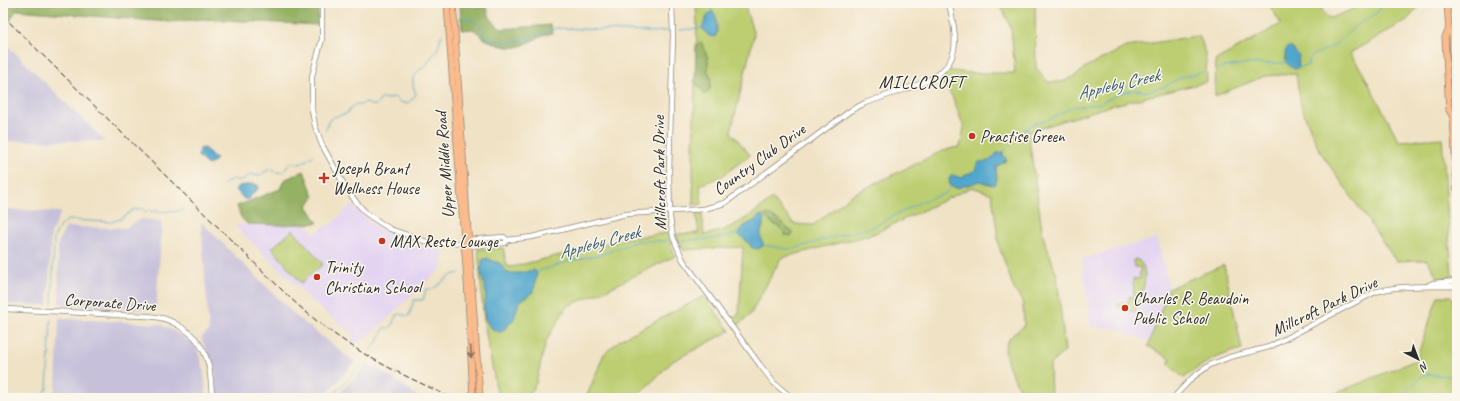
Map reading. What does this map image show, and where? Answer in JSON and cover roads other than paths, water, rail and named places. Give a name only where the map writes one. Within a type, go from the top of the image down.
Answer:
[{"type":"main road","name":"Upper Middle Road","points":[[447,3],[480,398]]},
{"type":"main road","name":"Upper Middle Road","points":[[453,3],[467,243],[473,398]]},
{"type":"main road","points":[[1447,3],[1449,29],[1445,37],[1449,110],[1453,117],[1457,189]]},
{"type":"street","name":"Country Club Drive","points":[[322,3],[321,45],[312,76],[312,110],[315,126],[322,145],[346,188],[367,214],[390,229],[427,242],[440,243],[467,243],[494,241],[504,238],[507,240],[532,237],[626,214],[669,210],[704,209],[725,203],[850,111],[872,101],[923,83],[936,76],[948,64],[954,48],[956,34],[949,3]]},
{"type":"street","name":"Millcroft Park Drive","points":[[672,3],[673,30],[669,172],[669,210],[671,231],[676,247],[683,260],[774,383],[792,398]]},
{"type":"street","name":"Millcroft Park Drive","points":[[1172,398],[1193,377],[1210,366],[1230,357],[1269,347],[1369,295],[1385,289],[1457,281]]},
{"type":"street","name":"Millcroft Park Drive","points":[[1429,285],[1433,287],[1457,286]]},
{"type":"street","name":"Corporate Drive","points":[[3,309],[162,318],[182,328],[194,338],[203,350],[209,363],[212,398]]},
{"type":"water","points":[[713,12],[716,16],[717,27],[715,37],[709,36],[702,28],[708,14]]},
{"type":"water","points":[[1287,48],[1292,48],[1299,56],[1299,66],[1296,69],[1288,64],[1285,58]]},
{"type":"water","points":[[204,148],[216,159],[210,165],[206,164],[198,156],[200,149]]},
{"type":"water","points":[[1003,152],[1003,155],[1007,160],[996,167],[997,180],[995,184],[992,185],[979,181],[957,188],[950,186],[949,179],[951,176],[962,178],[974,171],[979,162],[989,161],[997,153]]},
{"type":"water","points":[[253,184],[258,185],[258,189],[248,199],[244,199],[236,190],[239,186]]},
{"type":"water","points":[[759,216],[763,216],[765,219],[761,234],[763,246],[758,249],[752,248],[748,242],[738,234],[744,226],[754,221]]},
{"type":"water","points":[[487,258],[500,263],[507,273],[520,273],[534,270],[537,273],[534,290],[530,295],[519,302],[514,319],[502,332],[494,330],[490,327],[484,312],[486,295],[480,268],[482,267],[482,260]]},
{"type":"waterway","name":"Appleby Creek","points":[[710,3],[712,12]]},
{"type":"waterway","name":"Appleby Creek","points":[[1298,68],[1308,65],[1309,59],[1312,56],[1335,45],[1355,26],[1380,10],[1381,3]]},
{"type":"waterway","name":"Appleby Creek","points":[[461,18],[473,20],[479,25],[485,37],[506,43],[523,40],[556,28],[649,32],[667,31]]},
{"type":"waterway","name":"Appleby Creek","points":[[680,30],[702,28]]},
{"type":"waterway","name":"Appleby Creek","points":[[326,130],[329,120],[333,117],[346,114],[355,104],[362,105],[365,102],[371,105],[376,105],[382,98],[388,99],[394,97],[400,102],[406,103],[414,98],[416,94],[413,85],[413,78],[420,69],[424,68],[438,48],[441,36],[443,35]]},
{"type":"waterway","name":"Appleby Creek","points":[[1219,68],[1244,64],[1287,63]]},
{"type":"waterway","name":"Appleby Creek","points":[[1003,152],[1030,125],[1050,119],[1072,107],[1099,104],[1123,92],[1138,90],[1144,92],[1164,87],[1182,77],[1204,72]]},
{"type":"waterway","name":"Appleby Creek","points":[[223,185],[232,179],[242,181],[251,174],[258,176],[270,169],[276,172],[283,172],[291,162],[300,164],[313,156]]},
{"type":"waterway","name":"Appleby Creek","points":[[763,245],[786,249],[796,248],[870,228],[921,202],[946,193],[951,187]]},
{"type":"waterway","name":"Appleby Creek","points":[[52,303],[54,238],[59,227],[68,220],[111,222],[121,219],[134,209],[137,210],[141,208],[146,212],[149,209],[152,212],[157,210],[159,213],[163,211],[168,212],[170,210],[174,212],[183,209]]},
{"type":"waterway","name":"Appleby Creek","points":[[682,241],[719,238],[738,234]]},
{"type":"waterway","name":"Appleby Creek","points":[[537,272],[570,261],[600,255],[637,241],[667,241]]},
{"type":"waterway","name":"Appleby Creek","points":[[371,350],[378,341],[384,328],[390,328],[396,316],[399,314],[409,316],[414,300],[423,300],[426,289],[430,290],[451,276],[459,273]]},
{"type":"waterway","name":"Appleby Creek","points":[[39,398],[47,389],[51,320]]},
{"type":"waterway","name":"Appleby Creek","points":[[330,398],[360,366]]},
{"type":"waterway","points":[[1396,398],[1401,396],[1421,377],[1427,374],[1457,377]]},
{"type":"railway","points":[[3,16],[304,311],[361,352],[399,373],[452,398]]},
{"type":"place","name":"Practise Green","points":[[972,136]]},
{"type":"place","name":"Joseph Brant Wellness House","points":[[324,178]]},
{"type":"place","name":"MAX Resto Lounge","points":[[382,241]]},
{"type":"place","name":"Trinity Christian School","points":[[317,277]]},
{"type":"place","name":"Charles R. Beaudoin Public School","points":[[1125,308]]},
{"type":"district","name":"MILLCROFT","points":[[922,82]]}]
